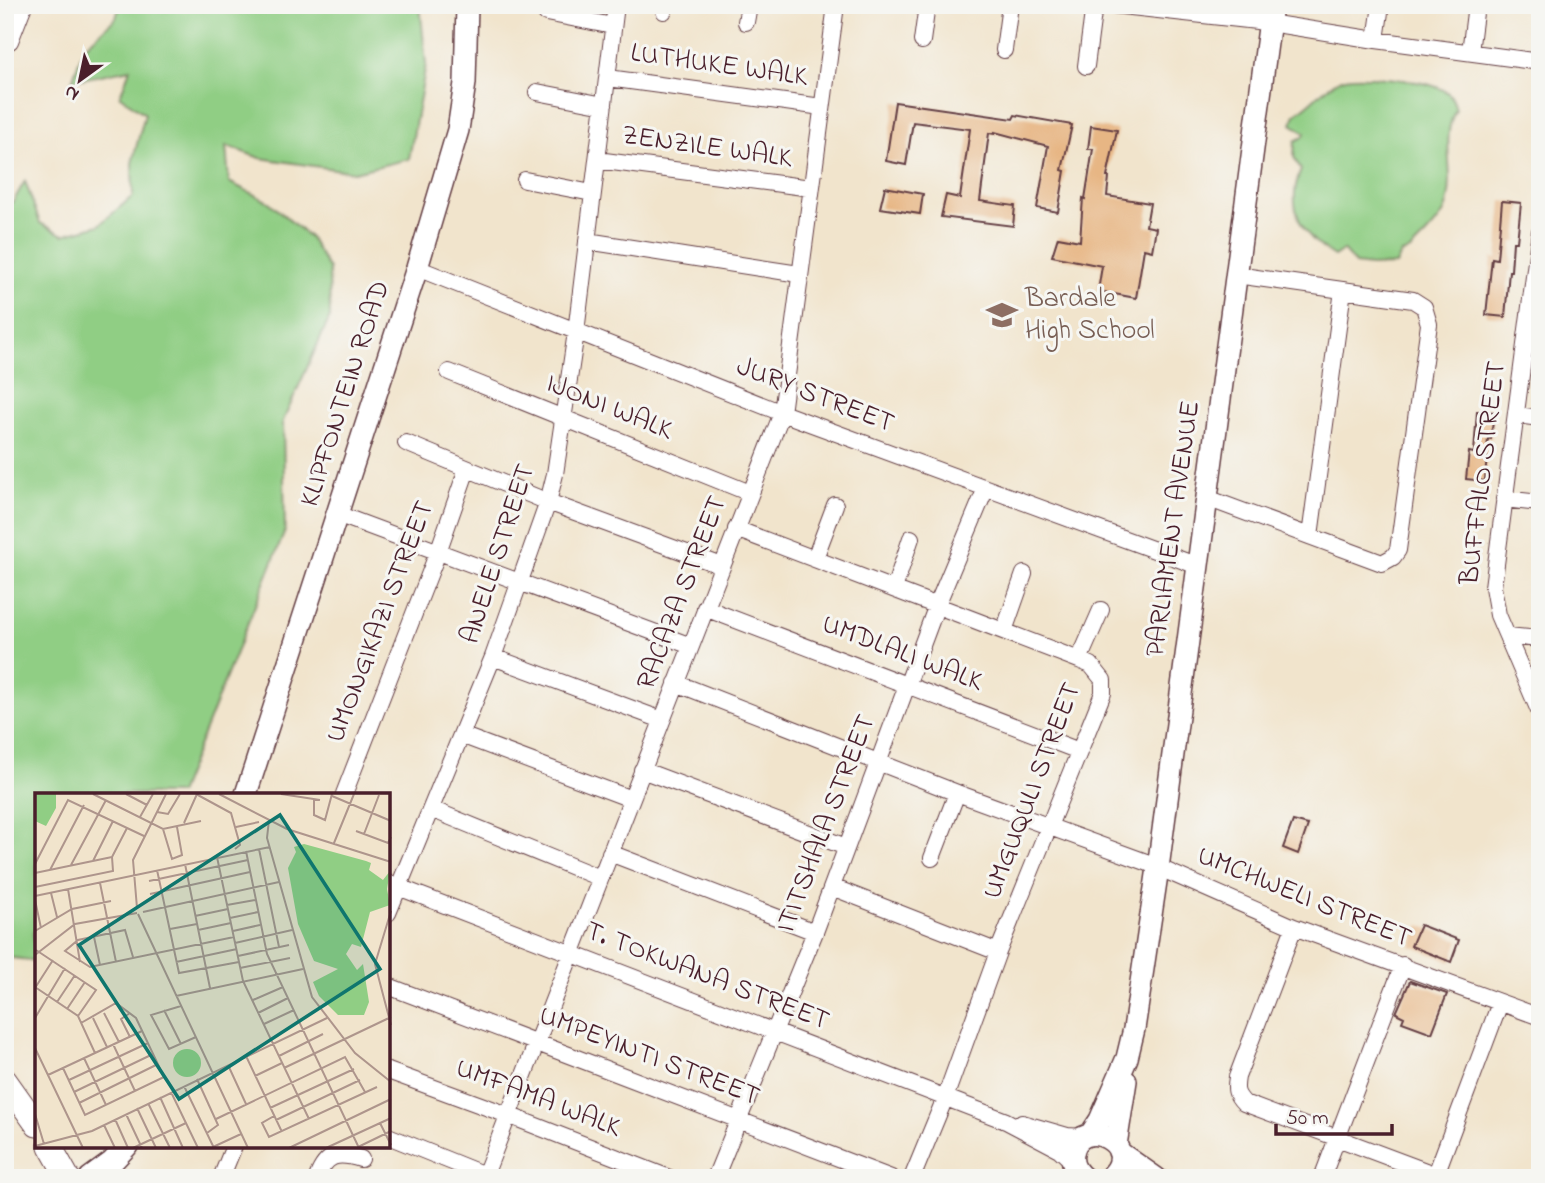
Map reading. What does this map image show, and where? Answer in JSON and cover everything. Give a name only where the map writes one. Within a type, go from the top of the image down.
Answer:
[{"type":"main road","points":[[5,1080],[35,1122]]},
{"type":"main road","points":[[51,1148],[68,1178]]},
{"type":"street","points":[[5,44],[10,41],[24,5]]},
{"type":"street","name":"KLIPFONTEIN ROAD","points":[[246,793],[417,268],[458,130],[465,83],[467,5]]},
{"type":"street","name":"ANELE STREET","points":[[390,904],[394,886],[431,809],[493,657],[548,502],[555,474],[576,332],[617,5]]},
{"type":"street","points":[[746,22],[749,5]]},
{"type":"street","name":"RACAZA STREET","points":[[488,1176],[508,1115],[782,413],[836,5]]},
{"type":"street","points":[[922,41],[927,5]]},
{"type":"street","points":[[1003,50],[1010,5]]},
{"type":"street","points":[[1086,66],[1094,5]]},
{"type":"street","points":[[1113,5],[1271,14],[1376,40],[1540,62]]},
{"type":"street","points":[[1376,40],[1381,5]]},
{"type":"street","points":[[1470,52],[1476,5]]},
{"type":"street","points":[[546,13],[613,26]]},
{"type":"street","name":"PARLIAMENT AVENUE","points":[[1077,1172],[1074,1148],[1100,1120],[1127,1058],[1134,1029],[1158,868],[1271,14]]},
{"type":"street","name":"LUTHUKE WALK","points":[[608,78],[822,107]]},
{"type":"street","points":[[537,92],[604,106]]},
{"type":"street","name":"ZENZILE WALK","points":[[597,160],[811,188]]},
{"type":"street","points":[[525,180],[592,193]]},
{"type":"street","name":"BUFFALO STREET","points":[[1540,231],[1534,335],[1516,415],[1493,587],[1498,615],[1540,713]]},
{"type":"street","points":[[587,241],[799,274]]},
{"type":"street","name":"JURY STREET","points":[[417,268],[782,413],[1198,566]]},
{"type":"street","points":[[1207,498],[1382,563],[1398,551],[1429,324],[1424,307],[1413,300],[1236,275]]},
{"type":"street","points":[[1310,536],[1343,290]]},
{"type":"street","name":"IJONI WALK","points":[[449,372],[750,493]]},
{"type":"street","points":[[1516,415],[1540,418]]},
{"type":"street","points":[[406,443],[548,502],[722,566]]},
{"type":"street","name":"UMONGIKAZI STREET","points":[[344,793],[438,552],[467,469]]},
{"type":"street","name":"ITITSHALA STREET","points":[[715,1178],[815,932],[937,605],[986,488]]},
{"type":"street","points":[[1504,499],[1540,503]]},
{"type":"street","points":[[815,558],[835,505]]},
{"type":"street","points":[[337,514],[691,646]]},
{"type":"street","name":"UMGUQULI STREET","points":[[736,529],[1079,660],[1091,665],[1103,680],[1102,693],[998,952],[945,1098],[912,1178]]},
{"type":"street","points":[[894,589],[911,538]]},
{"type":"street","points":[[1004,631],[1024,574]]},
{"type":"street","name":"UMDLALI WALK","points":[[705,608],[1079,751]]},
{"type":"street","points":[[1079,660],[1101,610]]},
{"type":"street","points":[[1507,636],[1540,639]]},
{"type":"street","points":[[493,657],[662,720]]},
{"type":"street","name":"UMCHWELI STREET","points":[[676,683],[1158,868],[1294,927],[1404,965],[1540,1017]]},
{"type":"street","points":[[461,735],[631,799]]},
{"type":"street","points":[[642,770],[846,847]]},
{"type":"street","points":[[932,858],[957,793]]},
{"type":"street","points":[[431,809],[600,878]]},
{"type":"street","points":[[610,853],[815,932]]},
{"type":"street","name":"T. TOKWANA STREET","points":[[394,886],[1006,1121],[1059,1149],[1077,1172]]},
{"type":"street","points":[[832,887],[998,952]]},
{"type":"street","points":[[1294,927],[1237,1077],[1235,1090],[1244,1102],[1440,1176],[1500,1003]]},
{"type":"street","points":[[1322,1178],[1404,965]]},
{"type":"street","name":"UMPEYINTI STREET","points":[[390,987],[891,1178]]},
{"type":"street","name":"PARLIAMENT AVENUE","points":[[1109,1178],[1118,1167],[1127,1058]]},
{"type":"street","name":"UMFAMA WALK","points":[[390,1072],[669,1178]]},
{"type":"street","name":"T. TOKWANA STREET","points":[[1006,1121],[1087,1136]]},
{"type":"street","points":[[1087,1136],[1107,1137],[1156,1178]]},
{"type":"street","points":[[390,1137],[488,1176]]},
{"type":"street","points":[[90,1178],[112,1162],[125,1148]]},
{"type":"street","points":[[221,1178],[233,1148]]},
{"type":"street","points":[[317,1178],[323,1163],[331,1158],[349,1156],[361,1159]]},
{"type":"green space","points":[[120,5],[420,5],[426,64],[409,159],[354,172],[260,158],[226,146],[229,182],[269,202],[310,238],[329,269],[330,317],[283,421],[285,531],[179,793],[35,793],[35,961],[5,957],[5,205],[13,202],[25,181],[40,223],[63,235],[99,225],[133,196],[132,163],[145,114],[120,96],[130,69],[72,81],[84,47],[116,18]]},
{"type":"green space","points":[[1373,77],[1434,86],[1449,94],[1456,109],[1449,132],[1450,182],[1446,207],[1439,220],[1423,238],[1401,254],[1396,265],[1355,264],[1343,250],[1334,256],[1305,230],[1296,208],[1296,183],[1301,170],[1294,157],[1295,141],[1305,133],[1292,124],[1295,114],[1339,80]]},
{"type":"building","points":[[895,102],[1013,119],[1015,115],[1072,125],[1062,170],[1065,171],[1058,212],[1037,208],[1048,146],[995,132],[989,133],[980,201],[1015,206],[1013,226],[941,217],[946,195],[960,198],[970,129],[913,122],[906,165],[886,161]]},
{"type":"building","points":[[1091,126],[1117,130],[1107,177],[1107,196],[1150,203],[1146,226],[1156,228],[1152,251],[1144,249],[1136,298],[1098,291],[1102,266],[1052,256],[1058,237],[1080,241],[1083,198],[1085,199],[1093,149],[1088,149]]},
{"type":"building","points":[[885,187],[923,194],[920,214],[880,208]]},
{"type":"building","points":[[1502,201],[1521,203],[1517,242],[1513,242],[1505,317],[1486,315],[1492,258],[1497,259]]},
{"type":"building","points":[[1477,411],[1494,412],[1491,439],[1488,438],[1485,481],[1466,479],[1469,452],[1474,453]]},
{"type":"building","points":[[1293,821],[1308,825],[1298,854],[1283,848]]},
{"type":"building","points":[[1420,925],[1459,940],[1451,962],[1411,946]]},
{"type":"building","points":[[1410,981],[1447,994],[1432,1033],[1402,1022],[1404,1017],[1396,1013]]},
{"type":"place","name":"Bardale High School","points":[[1002,315]]}]
